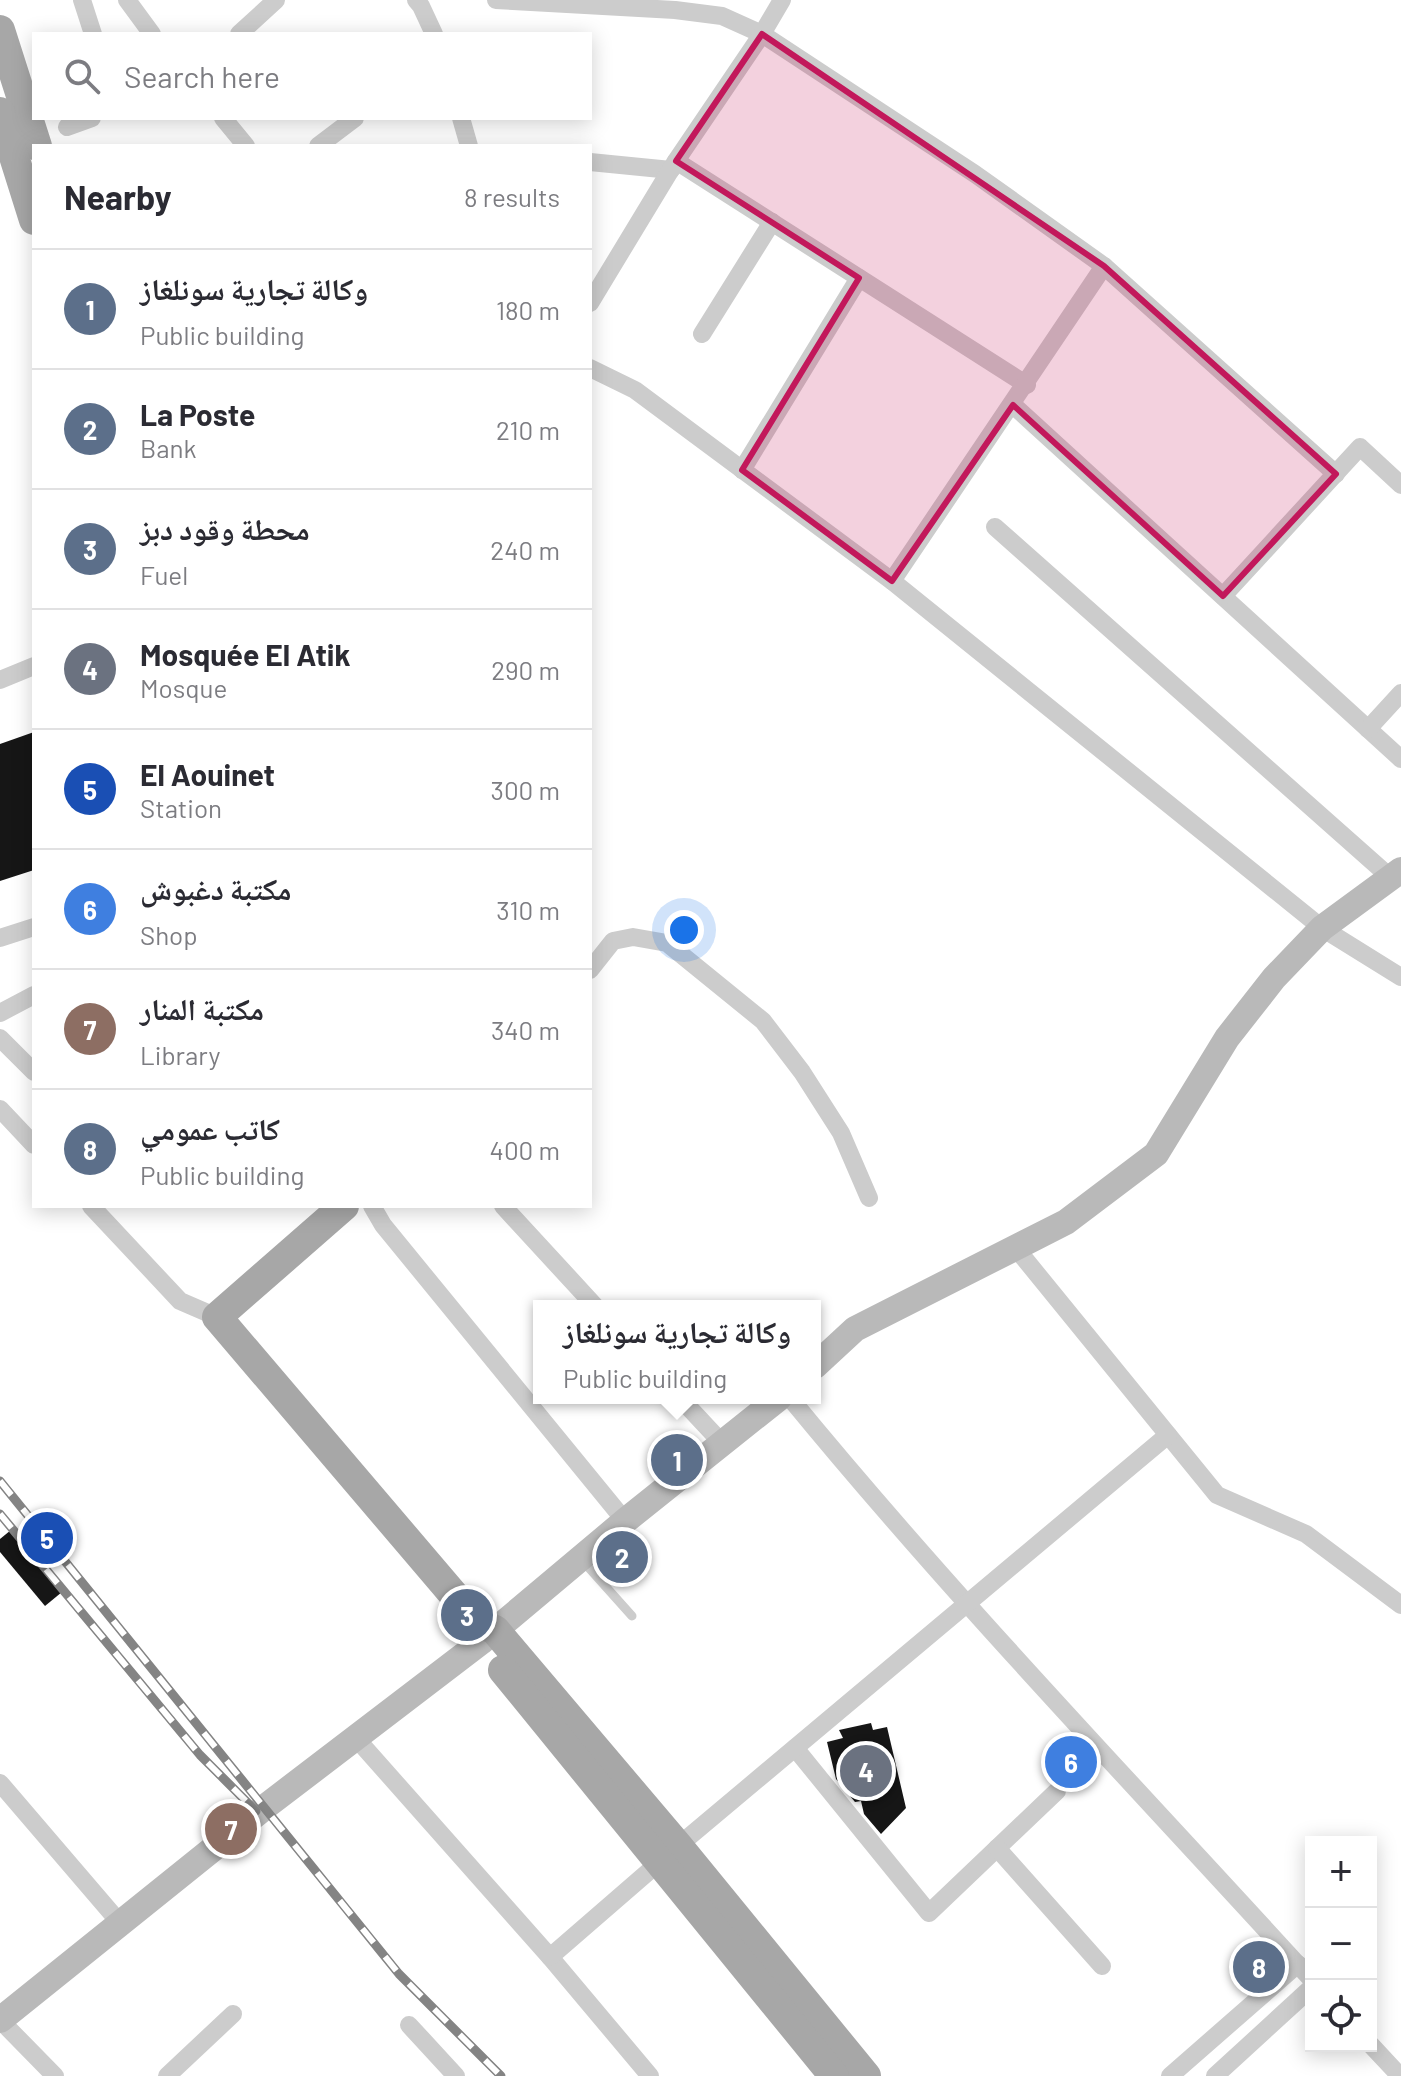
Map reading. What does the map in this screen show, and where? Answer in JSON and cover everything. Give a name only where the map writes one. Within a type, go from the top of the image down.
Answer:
[{"type":"main road","points":[[0,30],[36,144]]},
{"type":"main road","points":[[0,112],[32,214]]},
{"type":"main road","points":[[342,1208],[217,1317],[484,1631],[796,2011],[866,2076]]},
{"type":"main road","points":[[796,2011],[834,2076]]},
{"type":"street","points":[[82,0],[92,32]]},
{"type":"street","points":[[127,0],[148,32]]},
{"type":"street","points":[[241,32],[276,0]]},
{"type":"street","points":[[416,0],[433,32]]},
{"type":"street","points":[[496,0],[707,14],[722,16],[762,34],[975,174],[1104,266],[1336,474]]},
{"type":"street","points":[[592,300],[673,166],[782,0]]},
{"type":"street","points":[[67,127],[86,120]]},
{"type":"street","points":[[225,120],[244,144]]},
{"type":"street","points":[[321,144],[352,120]]},
{"type":"street","points":[[462,120],[468,144]]},
{"type":"street","points":[[592,162],[673,166],[772,222],[1027,385]]},
{"type":"street","points":[[702,334],[772,222]]},
{"type":"street","points":[[892,581],[1027,385],[1104,266]]},
{"type":"street","points":[[742,470],[859,278]]},
{"type":"street","points":[[592,369],[635,390],[892,581],[1322,928],[1401,977]]},
{"type":"street","points":[[1013,405],[1401,759]]},
{"type":"street","points":[[1223,596],[1360,447],[1401,485]]},
{"type":"street","points":[[821,1360],[855,1329],[1066,1222],[1156,1154],[1227,1038],[1274,978],[1322,928],[1396,874],[995,527]]},
{"type":"street","points":[[0,680],[32,667]]},
{"type":"street","points":[[1368,729],[1400,696]]},
{"type":"street","points":[[0,938],[32,928]]},
{"type":"street","points":[[592,967],[613,941],[633,937],[667,943],[763,1021],[802,1072],[841,1133],[869,1198]]},
{"type":"street","points":[[0,1013],[32,996]]},
{"type":"street","points":[[0,1038],[32,1070]]},
{"type":"street","points":[[0,1109],[32,1143]]},
{"type":"street","points":[[93,1208],[180,1301],[217,1317]]},
{"type":"street","points":[[373,1208],[383,1225],[625,1521]]},
{"type":"street","points":[[505,1208],[589,1300]]},
{"type":"street","points":[[1015,1247],[1217,1495],[1306,1534],[1401,1605]]},
{"type":"street","points":[[686,1404],[722,1443]]},
{"type":"street","points":[[55,2076],[0,2020],[771,1404]]},
{"type":"street","points":[[795,1404],[967,1604],[1305,1972]]},
{"type":"street","points":[[550,1957],[1168,1435]]},
{"type":"street","points":[[355,1737],[550,1957],[650,2076]]},
{"type":"street","points":[[795,1748],[929,1913],[1057,1791]]},
{"type":"street","points":[[0,1783],[120,1923]]},
{"type":"street","points":[[997,1848],[1102,1966]]},
{"type":"street","points":[[1170,2076],[1298,1964]]},
{"type":"street","points":[[1215,2076],[1305,1994]]},
{"type":"street","points":[[167,2076],[233,2014]]},
{"type":"street","points":[[409,2025],[456,2076]]},
{"type":"street","points":[[1377,2051],[1400,2076]]},
{"type":"lane","points":[[581,1558],[632,1616]]},
{"type":"highlighted area","points":[[762,34],[1104,266],[1336,474],[1223,596],[1013,405],[892,581],[742,470],[859,278],[676,161]]},
{"type":"building","points":[[32,733],[32,871],[0,881],[0,744]]},
{"type":"building","points":[[11,1530],[62,1592],[45,1606],[0,1552],[0,1539]]},
{"type":"building","points":[[871,1723],[873,1730],[887,1727],[906,1808],[881,1834],[864,1814],[861,1801],[855,1802],[836,1779],[827,1742],[843,1738],[839,1730]]},
{"type":"railway","points":[[0,1481],[399,1974],[501,2076]]},
{"type":"railway","points":[[0,1514],[200,1755],[256,1811]]},
{"type":"place","name":"وكالة تجارية سونلغاز","points":[[677,1460]]},
{"type":"place","name":"El Aouinet","points":[[47,1538]]},
{"type":"place","name":"La Poste","points":[[622,1557]]},
{"type":"place","name":"محطة وقود دبز","points":[[467,1615]]},
{"type":"place","name":"مكتبة دغبوش","points":[[1071,1762]]},
{"type":"place","name":"Mosquée El Atik","points":[[866,1771]]},
{"type":"place","name":"مكتبة المنار","points":[[231,1829]]},
{"type":"place","name":"كاتب عمومي","points":[[1259,1967]]}]
